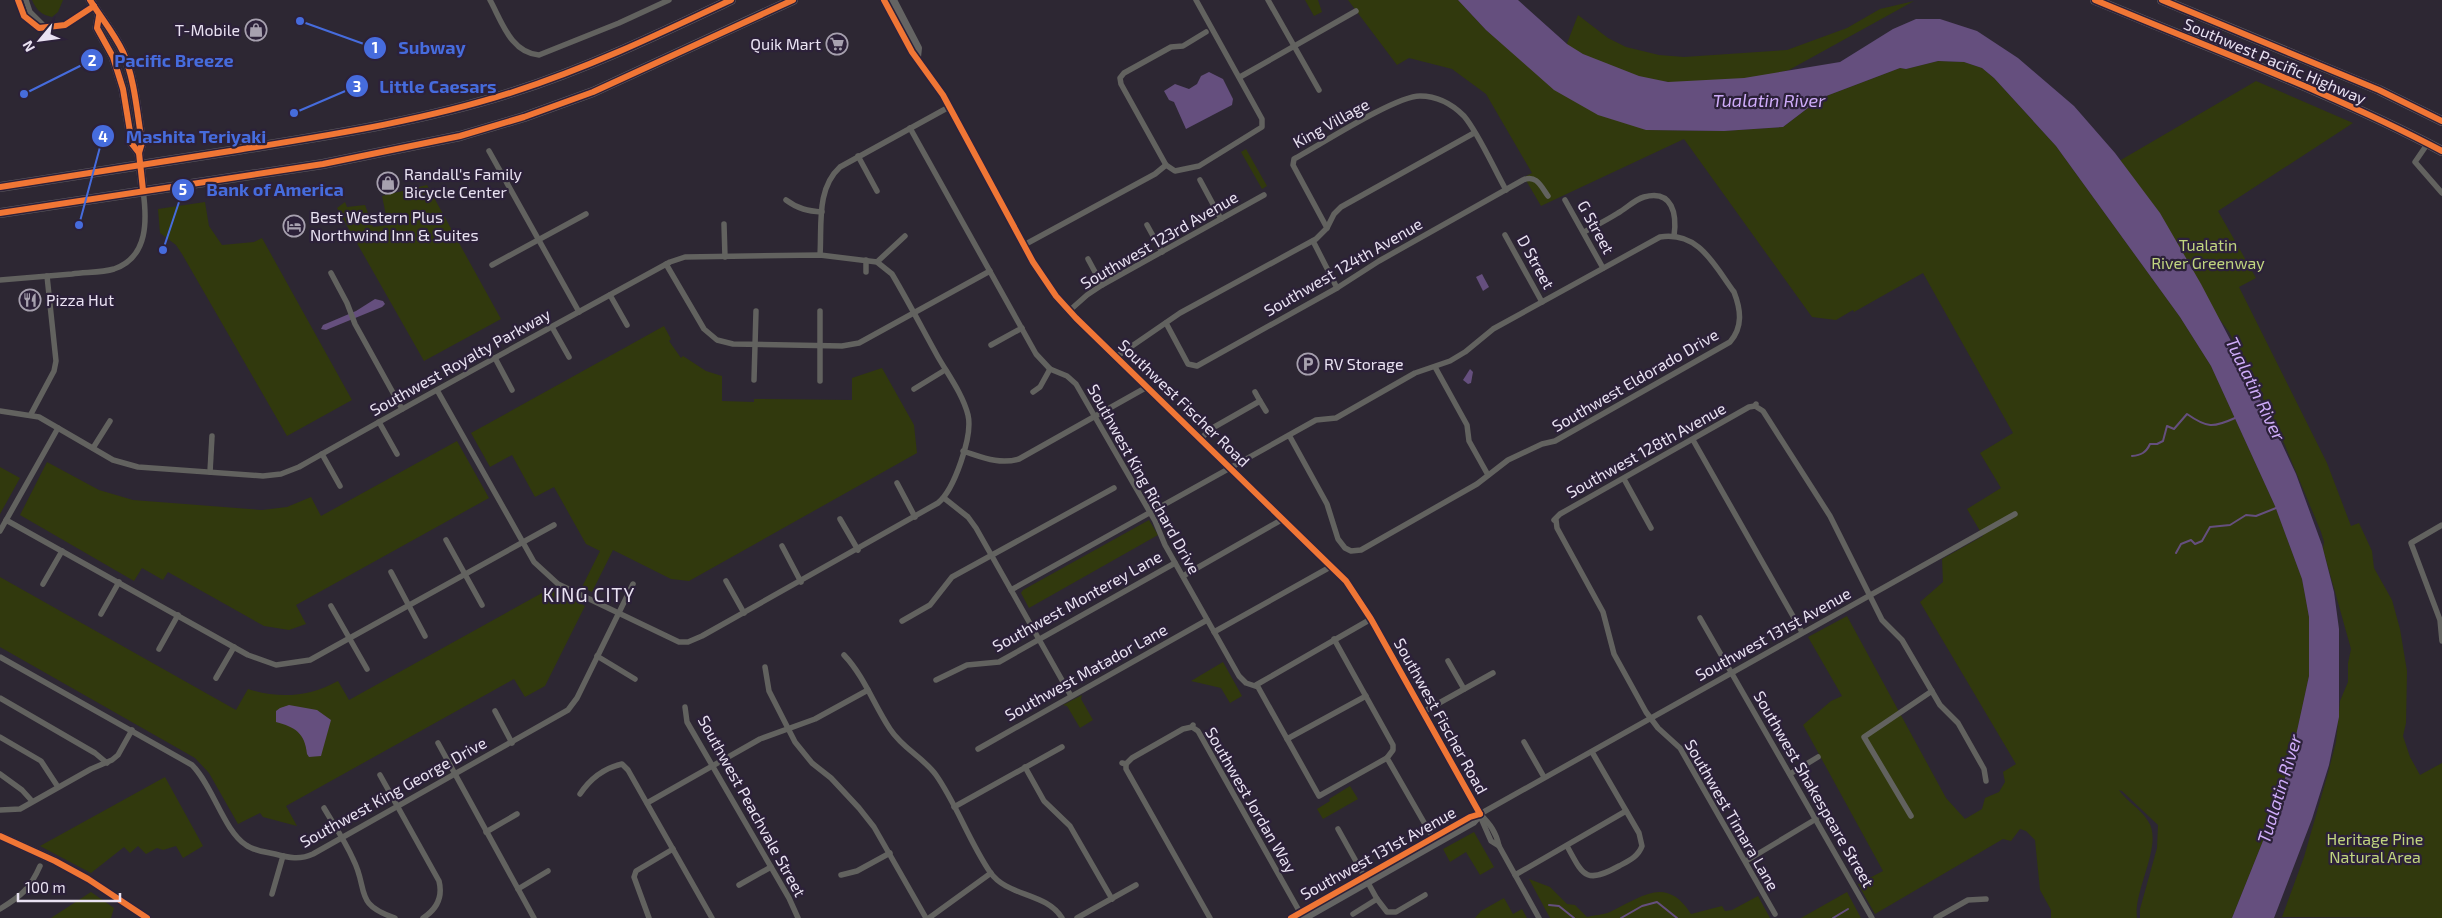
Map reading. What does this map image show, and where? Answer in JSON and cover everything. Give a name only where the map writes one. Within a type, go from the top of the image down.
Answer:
[{"type":"highway","points":[[0,186],[370,128],[464,106],[512,93],[583,67],[666,32],[730,0]]},
{"type":"highway","points":[[0,212],[356,158],[490,128],[619,82],[792,0]]},
{"type":"highway","name":"Southwest Pacific Highway","points":[[2095,0],[2294,83],[2442,151]]},
{"type":"highway","name":"Southwest Pacific Highway","points":[[2162,0],[2370,87],[2442,121]]},
{"type":"main road","points":[[92,3],[99,16],[97,28],[117,68],[132,144],[139,152],[143,190]]},
{"type":"street","points":[[18,0],[21,10],[28,20],[39,28],[65,25],[92,3]]},
{"type":"street","points":[[26,0],[30,12],[45,27]]},
{"type":"street","points":[[490,0],[516,47],[526,53],[539,56],[610,27],[668,0]]},
{"type":"street","name":"Southwest Fischer Road","points":[[884,0],[912,52],[949,107],[1049,287],[1069,311],[1332,566],[1354,592],[1480,814],[1484,828],[1491,841],[1499,846],[1539,918]]},
{"type":"street","name":"Southwest Fischer Road","points":[[893,0],[918,48],[917,57]]},
{"type":"street","points":[[1196,0],[1262,119],[1262,128],[1199,166],[1175,171],[1166,165],[1121,84],[1120,78],[1124,73],[1171,46],[1183,46],[1206,32]]},
{"type":"street","points":[[1268,0],[1319,90]]},
{"type":"street","points":[[1240,77],[1356,11]]},
{"type":"street","name":"King Village","points":[[1327,228],[1293,165],[1294,159],[1400,100],[1410,97],[1420,96],[1443,100],[1454,106],[1465,118],[1506,190]]},
{"type":"street","points":[[820,255],[825,186],[831,175],[858,156],[949,107]]},
{"type":"street","name":"Southwest King Richard Drive","points":[[910,128],[1036,354],[1050,370],[1072,380],[1150,512],[1175,563],[1241,679],[1256,685],[1319,796],[1387,758]]},
{"type":"street","points":[[1116,357],[1186,309],[1313,241],[1327,228],[1334,214],[1341,207],[1474,133]]},
{"type":"street","points":[[2428,143],[2415,162],[2442,193]]},
{"type":"street","points":[[489,151],[579,312]]},
{"type":"street","points":[[858,156],[877,191]]},
{"type":"street","points":[[1024,245],[1155,174],[1166,165]]},
{"type":"street","name":"Southwest 124th Avenue","points":[[1166,323],[1188,364],[1193,366],[1200,364],[1337,288],[1378,261],[1506,190],[1531,178],[1537,180],[1548,196]]},
{"type":"street","points":[[1200,180],[1221,219]]},
{"type":"street","points":[[0,280],[114,269],[128,260],[135,252],[144,235],[146,222],[143,190]]},
{"type":"street","name":"Southwest 123rd Avenue","points":[[1069,311],[1102,285],[1264,195]]},
{"type":"street","points":[[1011,590],[1316,420],[1336,418],[1418,371],[1435,367],[1465,352],[1493,329],[1652,240],[1674,236],[1676,219],[1673,207],[1664,199],[1653,196],[1634,202],[1584,232]]},
{"type":"street","points":[[786,200],[795,207],[807,211],[822,212]]},
{"type":"street","name":"G Street","points":[[1565,200],[1603,268]]},
{"type":"street","points":[[492,266],[586,214]]},
{"type":"street","points":[[724,224],[725,258]]},
{"type":"street","points":[[1147,226],[1162,252]]},
{"type":"street","name":"D Street","points":[[1505,235],[1542,302]]},
{"type":"street","points":[[437,390],[522,543],[534,562],[549,578],[670,640],[688,642],[858,550],[944,498],[956,475],[964,451],[969,425],[968,414],[892,274],[877,262],[904,236]]},
{"type":"street","name":"Southwest Eldorado Drive","points":[[1288,435],[1327,504],[1338,539],[1345,548],[1351,551],[1361,550],[1477,484],[1516,456],[1555,441],[1730,342],[1740,326],[1740,313],[1734,292],[1701,248],[1687,239],[1674,236]]},
{"type":"street","points":[[1313,241],[1337,288]]},
{"type":"street","name":"Southwest Royalty Parkway","points":[[0,410],[31,414],[113,460],[138,467],[272,475],[290,471],[322,454],[666,264],[685,258],[820,255],[877,262]]},
{"type":"street","points":[[1088,258],[1102,285]]},
{"type":"street","points":[[866,260],[866,272]]},
{"type":"street","points":[[666,264],[697,320],[709,335],[723,342],[755,344],[850,346],[914,314],[990,271]]},
{"type":"street","points":[[330,274],[349,308],[352,319],[402,409]]},
{"type":"street","points":[[31,414],[54,371],[56,361],[47,276]]},
{"type":"street","points":[[610,295],[627,325]]},
{"type":"street","points":[[754,380],[756,311]]},
{"type":"street","points":[[820,311],[820,381]]},
{"type":"street","points":[[552,327],[569,357]]},
{"type":"street","points":[[991,345],[1022,328]]},
{"type":"street","points":[[495,358],[512,390]]},
{"type":"street","points":[[1435,367],[1467,425],[1469,441],[1488,475]]},
{"type":"street","points":[[914,388],[945,370]]},
{"type":"street","points":[[1033,392],[1040,387],[1050,370]]},
{"type":"street","points":[[964,451],[998,462],[1019,459],[1147,387]]},
{"type":"street","points":[[1255,392],[1266,411]]},
{"type":"street","points":[[1201,439],[1209,430],[1260,401]]},
{"type":"street","name":"Southwest 128th Avenue","points":[[1554,520],[1560,514],[1756,405],[1763,411],[1830,516],[1869,596]]},
{"type":"street","points":[[93,448],[110,421]]},
{"type":"street","points":[[379,422],[397,454]]},
{"type":"street","points":[[0,531],[58,428]]},
{"type":"street","points":[[210,472],[212,436]]},
{"type":"street","points":[[1693,440],[1802,632]]},
{"type":"street","points":[[322,454],[340,486]]},
{"type":"street","points":[[1624,479],[1651,528]]},
{"type":"street","points":[[897,484],[915,517]]},
{"type":"street","points":[[902,621],[930,605],[952,577],[1114,488]]},
{"type":"street","points":[[944,498],[968,517],[1070,696]]},
{"type":"street","name":"Southwest 131st Avenue","points":[[1366,880],[1470,817],[1480,814],[1592,752],[1802,632],[2015,514]]},
{"type":"street","points":[[840,519],[858,550]]},
{"type":"street","name":"Southwest Monterey Lane","points":[[1183,576],[1283,519]]},
{"type":"street","points":[[6,520],[248,655],[276,665],[310,660],[554,525]]},
{"type":"street","name":"Southwest Timara Lane","points":[[1554,520],[1603,612],[1614,654],[1651,719],[1680,748],[1775,914]]},
{"type":"street","points":[[2442,525],[2411,542],[2441,619],[2442,640]]},
{"type":"street","points":[[446,540],[482,605]]},
{"type":"street","points":[[782,546],[801,582]]},
{"type":"street","points":[[43,584],[62,551]]},
{"type":"street","name":"Southwest Monterey Lane","points":[[936,680],[967,665],[999,662],[1175,563]]},
{"type":"street","points":[[1214,632],[1332,566]]},
{"type":"street","points":[[391,572],[425,636]]},
{"type":"street","points":[[726,581],[744,613]]},
{"type":"street","points":[[101,614],[119,582]]},
{"type":"street","name":"Southwest King George Drive","points":[[0,656],[185,760],[196,769],[241,842],[252,849],[283,856],[307,857],[399,807],[568,710],[576,698],[633,584]]},
{"type":"street","points":[[1869,596],[1882,620],[1907,646],[1940,705],[1958,723],[1984,769],[1986,781]]},
{"type":"street","points":[[331,606],[367,669]]},
{"type":"street","points":[[159,649],[178,615]]},
{"type":"street","name":"Southwest Shakespeare Street","points":[[1700,618],[1872,918]]},
{"type":"street","points":[[1256,685],[1371,619]]},
{"type":"street","name":"Southwest Matador Lane","points":[[978,749],[1207,620]]},
{"type":"street","points":[[1334,639],[1393,745],[1393,750],[1387,758],[1433,838]]},
{"type":"street","points":[[216,678],[234,647]]},
{"type":"street","points":[[844,655],[854,666],[896,738],[935,773],[991,873],[1014,890],[1056,908],[1062,918]]},
{"type":"street","points":[[597,656],[635,679]]},
{"type":"street","points":[[1448,661],[1464,689]]},
{"type":"street","points":[[765,667],[769,691],[788,729],[812,763],[832,778],[859,808],[890,853],[927,918],[991,873]]},
{"type":"street","points":[[1423,712],[1493,673]]},
{"type":"street","points":[[647,803],[760,739],[815,719],[868,690]]},
{"type":"street","points":[[1911,816],[1864,737],[1932,692]]},
{"type":"street","points":[[1287,739],[1366,696]]},
{"type":"street","points":[[0,698],[95,753],[107,763]]},
{"type":"street","name":"Southwest Peachvale Street","points":[[686,707],[687,722],[771,866],[798,918]]},
{"type":"street","name":"Southwest King George Drive","points":[[495,711],[512,743]]},
{"type":"street","name":"Southwest Jordan Way","points":[[1210,918],[1124,763],[1183,729],[1193,726],[1198,731],[1303,916]]},
{"type":"street","points":[[0,810],[20,809],[58,786],[107,763],[118,755],[132,730]]},
{"type":"street","points":[[0,737],[41,761],[58,786]]},
{"type":"street","points":[[1524,742],[1544,777]]},
{"type":"street","points":[[438,743],[534,918]]},
{"type":"street","points":[[954,807],[1062,747]]},
{"type":"street","points":[[1567,846],[1582,871],[1596,877],[1634,858],[1640,852],[1642,844],[1626,811],[1592,752]]},
{"type":"street","points":[[1790,774],[1818,757]]},
{"type":"street","points":[[580,794],[589,780],[614,766],[622,764],[628,770],[712,918]]},
{"type":"street","points":[[1025,767],[1047,805],[1070,826],[1112,899]]},
{"type":"street","points":[[0,774],[22,790],[32,801]]},
{"type":"street","points":[[380,775],[439,880],[441,893],[433,911],[423,918]]},
{"type":"street","points":[[324,808],[354,860],[367,901],[380,913],[395,918]]},
{"type":"street","points":[[1515,875],[1626,811]]},
{"type":"street","points":[[486,832],[517,814]]},
{"type":"street","name":"Southwest 131st Avenue","points":[[1291,918],[1303,916],[1473,822],[1480,814]]},
{"type":"street","points":[[1746,861],[1816,819]]},
{"type":"street","points":[[1338,829],[1383,910],[1392,913],[1425,896]]},
{"type":"street","points":[[0,836],[55,861],[88,879],[147,918]]},
{"type":"street","points":[[649,918],[634,877],[636,871],[673,849]]},
{"type":"street","points":[[841,875],[857,871],[890,853]]},
{"type":"street","points":[[272,894],[283,856]]},
{"type":"street","points":[[0,909],[25,892],[31,885],[40,866]]},
{"type":"street","points":[[739,885],[771,866]]},
{"type":"street","points":[[518,889],[548,871]]},
{"type":"street","points":[[1077,918],[1136,885]]},
{"type":"street","points":[[1353,914],[1377,900]]},
{"type":"street","points":[[1936,918],[1968,900],[1986,900]]},
{"type":"green space","points":[[32,0],[63,0],[58,12],[52,17],[40,12]]},
{"type":"green space","points":[[1305,0],[1318,0],[1322,12],[1314,16]]},
{"type":"green space","points":[[1348,0],[1458,0],[1486,30],[1511,51],[1646,130],[1724,131],[1783,127],[1821,98],[1900,68],[1906,69],[1938,61],[1964,62],[1982,68],[1994,78],[2056,146],[2180,317],[2211,366],[2275,506],[2302,579],[2309,617],[2309,676],[2290,763],[2271,821],[2232,918],[2140,918],[2140,909],[2157,848],[2158,825],[2119,790],[2145,817],[2152,831],[2150,854],[2139,894],[2137,918],[2051,918],[2051,910],[2040,890],[2035,840],[2026,831],[2020,829],[2011,841],[2003,839],[1875,914],[1858,884],[1883,871],[1803,725],[1831,701],[1842,696],[1808,637],[1847,616],[1946,798],[1965,819],[1982,809],[1985,798],[1999,792],[2005,782],[2003,772],[2016,764],[1920,602],[1943,582],[1942,559],[1983,536],[1967,509],[2001,488],[1980,453],[2013,433],[1923,273],[1854,312],[1853,310],[1836,320],[1812,317],[1684,139],[1541,206],[1524,177],[1532,173],[1486,94],[1452,69],[1409,58],[1397,65]]},
{"type":"green space","points":[[1914,1],[1789,70],[1761,77],[1689,84],[1631,78],[1566,46],[1578,15],[1608,38],[1626,47],[1659,55],[1684,57],[1787,50],[1847,28],[1880,9]]},
{"type":"green space","points":[[2256,81],[2353,123],[2218,211],[2256,278],[2239,287],[2327,463],[2351,526],[2359,523],[2372,551],[2374,568],[2392,600],[2400,629],[2407,671],[2406,723],[2403,736],[2410,757],[2420,775],[2442,763],[2442,918],[2282,917],[2304,857],[2336,742],[2340,701],[2348,682],[2348,663],[2351,649],[2323,549],[2324,542],[2321,532],[2276,424],[2229,332],[2165,245],[2114,164]]},
{"type":"green space","points":[[1246,149],[1267,186],[1262,189],[1241,152]]},
{"type":"green space","points":[[427,185],[501,319],[424,361],[337,208],[345,202],[347,207],[365,205],[373,227],[388,225],[382,196]]},
{"type":"green space","points":[[205,202],[209,226],[222,245],[254,242],[262,238],[352,400],[287,436],[182,254],[176,245],[160,233],[158,209]]},
{"type":"green space","points":[[664,326],[671,339],[669,341],[681,358],[683,356],[706,371],[722,376],[722,401],[754,402],[754,399],[852,400],[852,378],[882,368],[914,425],[917,453],[689,581],[671,579],[613,550],[592,592],[582,587],[600,551],[586,544],[554,487],[535,497],[512,455],[490,467],[471,433]]},
{"type":"green space","points":[[457,441],[489,498],[296,605],[306,624],[289,630],[264,626],[168,572],[163,580],[142,568],[134,581],[20,515],[47,462],[99,490],[133,500],[262,510],[287,507],[311,497],[321,516]]},
{"type":"green space","points":[[0,467],[20,478],[0,514]]},
{"type":"green space","points":[[1149,520],[1158,535],[1029,608],[1021,593],[1023,590]]},
{"type":"green space","points":[[0,577],[236,710],[248,689],[271,694],[294,695],[316,690],[338,681],[349,700],[551,588],[585,606],[545,686],[525,697],[514,679],[286,806],[297,826],[263,817],[260,813],[238,824],[209,773],[195,758],[0,647]]},
{"type":"green space","points":[[1223,662],[1242,696],[1230,703],[1221,688],[1191,681]]},
{"type":"green space","points":[[1082,695],[1081,699],[1093,720],[1080,728],[1067,706],[1063,705]]},
{"type":"green space","points":[[165,777],[203,846],[183,858],[176,846],[163,850],[157,848],[146,854],[138,846],[130,853],[124,847],[91,873],[40,846]]},
{"type":"green space","points":[[1350,786],[1358,799],[1323,819],[1317,809]]},
{"type":"green space","points":[[1474,832],[1494,867],[1480,875],[1466,852],[1450,862],[1443,849]]},
{"type":"green space","points":[[1529,879],[1550,887],[1567,904],[1575,905],[1587,917],[1605,914],[1643,896],[1663,892],[1672,895],[1682,902],[1691,914],[1722,906],[1725,911],[1732,910],[1758,896],[1770,918],[1550,918]]},
{"type":"green space","points":[[91,892],[114,908],[111,918],[51,918]]},
{"type":"green space","points":[[1847,892],[1861,918],[1801,918]]},
{"type":"green space","points":[[1504,898],[1513,914],[1522,909],[1527,918],[1475,918],[1481,911]]},
{"type":"water","name":"Tualatin River","points":[[1458,0],[1518,0],[1567,44],[1583,54],[1639,76],[1668,82],[1744,78],[1840,62],[1893,29],[1916,19],[1940,19],[1977,31],[2018,58],[2074,106],[2115,153],[2160,213],[2201,284],[2252,381],[2257,396],[2264,405],[2296,474],[2322,545],[2334,592],[2339,629],[2339,717],[2329,765],[2312,819],[2274,918],[2232,918],[2271,821],[2290,763],[2309,676],[2309,617],[2302,579],[2275,506],[2211,366],[2180,317],[2056,146],[1994,78],[1982,68],[1964,62],[1938,61],[1906,69],[1900,68],[1821,98],[1783,127],[1724,131],[1646,130],[1598,115],[1554,90],[1486,30]]},
{"type":"water","points":[[1209,72],[1223,79],[1233,99],[1232,105],[1186,129],[1174,102],[1169,100],[1164,91],[1175,84],[1189,89],[1197,84],[1201,76]]},
{"type":"water","points":[[1482,274],[1489,287],[1483,291],[1476,277]]},
{"type":"water","points":[[375,299],[383,301],[385,304],[382,307],[326,330],[321,329],[323,325],[356,311]]},
{"type":"water","points":[[1470,369],[1473,372],[1471,383],[1468,384],[1463,380]]},
{"type":"water","points":[[289,705],[317,710],[331,720],[321,756],[309,757],[304,741],[298,732],[289,726],[276,722],[276,711]]},
{"type":"waterway","points":[[2132,456],[2143,453],[2150,444],[2157,444],[2163,441],[2167,426],[2174,429],[2187,414],[2200,422],[2210,425],[2221,424],[2235,418]]},
{"type":"waterway","points":[[2176,553],[2181,544],[2191,540],[2195,544],[2202,541],[2210,527],[2230,525],[2246,515],[2256,516],[2276,508]]},
{"type":"waterway","points":[[1621,918],[1642,906],[1657,902],[1677,918]]},
{"type":"waterway","points":[[1549,905],[1559,906],[1574,918]]},
{"type":"waterway","points":[[1833,918],[1848,909]]},
{"type":"cycle path","points":[[18,0],[24,16],[39,28],[65,25],[94,6]]},
{"type":"cycle path","points":[[90,0],[112,32],[127,63],[135,97],[142,143],[139,153],[143,190]]},
{"type":"cycle path","points":[[0,187],[307,139],[445,111],[541,83],[650,38],[731,0]]},
{"type":"cycle path","points":[[0,213],[323,164],[460,136],[524,117],[593,92],[793,0]]},
{"type":"cycle path","points":[[884,0],[912,52],[943,95],[1033,262],[1056,296],[1076,318],[1346,581],[1371,619],[1480,814]]},
{"type":"cycle path","points":[[2095,0],[2314,90],[2442,151]]},
{"type":"cycle path","points":[[2162,0],[2379,90],[2442,121]]},
{"type":"cycle path","points":[[99,16],[97,28],[113,57],[123,89],[132,144],[139,153]]},
{"type":"cycle path","points":[[1291,918],[1470,817],[1480,814]]},
{"type":"cycle path","points":[[0,836],[55,861],[88,879],[147,918]]},
{"type":"place","name":"Subway","points":[[300,21]]},
{"type":"place","name":"T-Mobile","points":[[256,30]]},
{"type":"place","name":"Quik Mart","points":[[837,44]]},
{"type":"place","name":"Pacific Breeze","points":[[24,94]]},
{"type":"place","name":"Little Caesars","points":[[294,113]]},
{"type":"place","name":"Randall's Family Bicycle Center","points":[[388,183]]},
{"type":"place","name":"Mashita Teriyaki","points":[[79,225]]},
{"type":"place","name":"Best Western Plus Northwind Inn & Suites","points":[[294,226]]},
{"type":"place","name":"Bank of America","points":[[163,250]]},
{"type":"place","name":"Pizza Hut","points":[[30,300]]},
{"type":"place","name":"RV Storage","points":[[1308,364]]},
{"type":"district","name":"KING CITY","points":[[589,595]]},
{"type":"park label","name":"Tualatin River Greenway","points":[[2208,254]]},
{"type":"park label","name":"Heritage Pine Natural Area","points":[[2375,848]]}]
